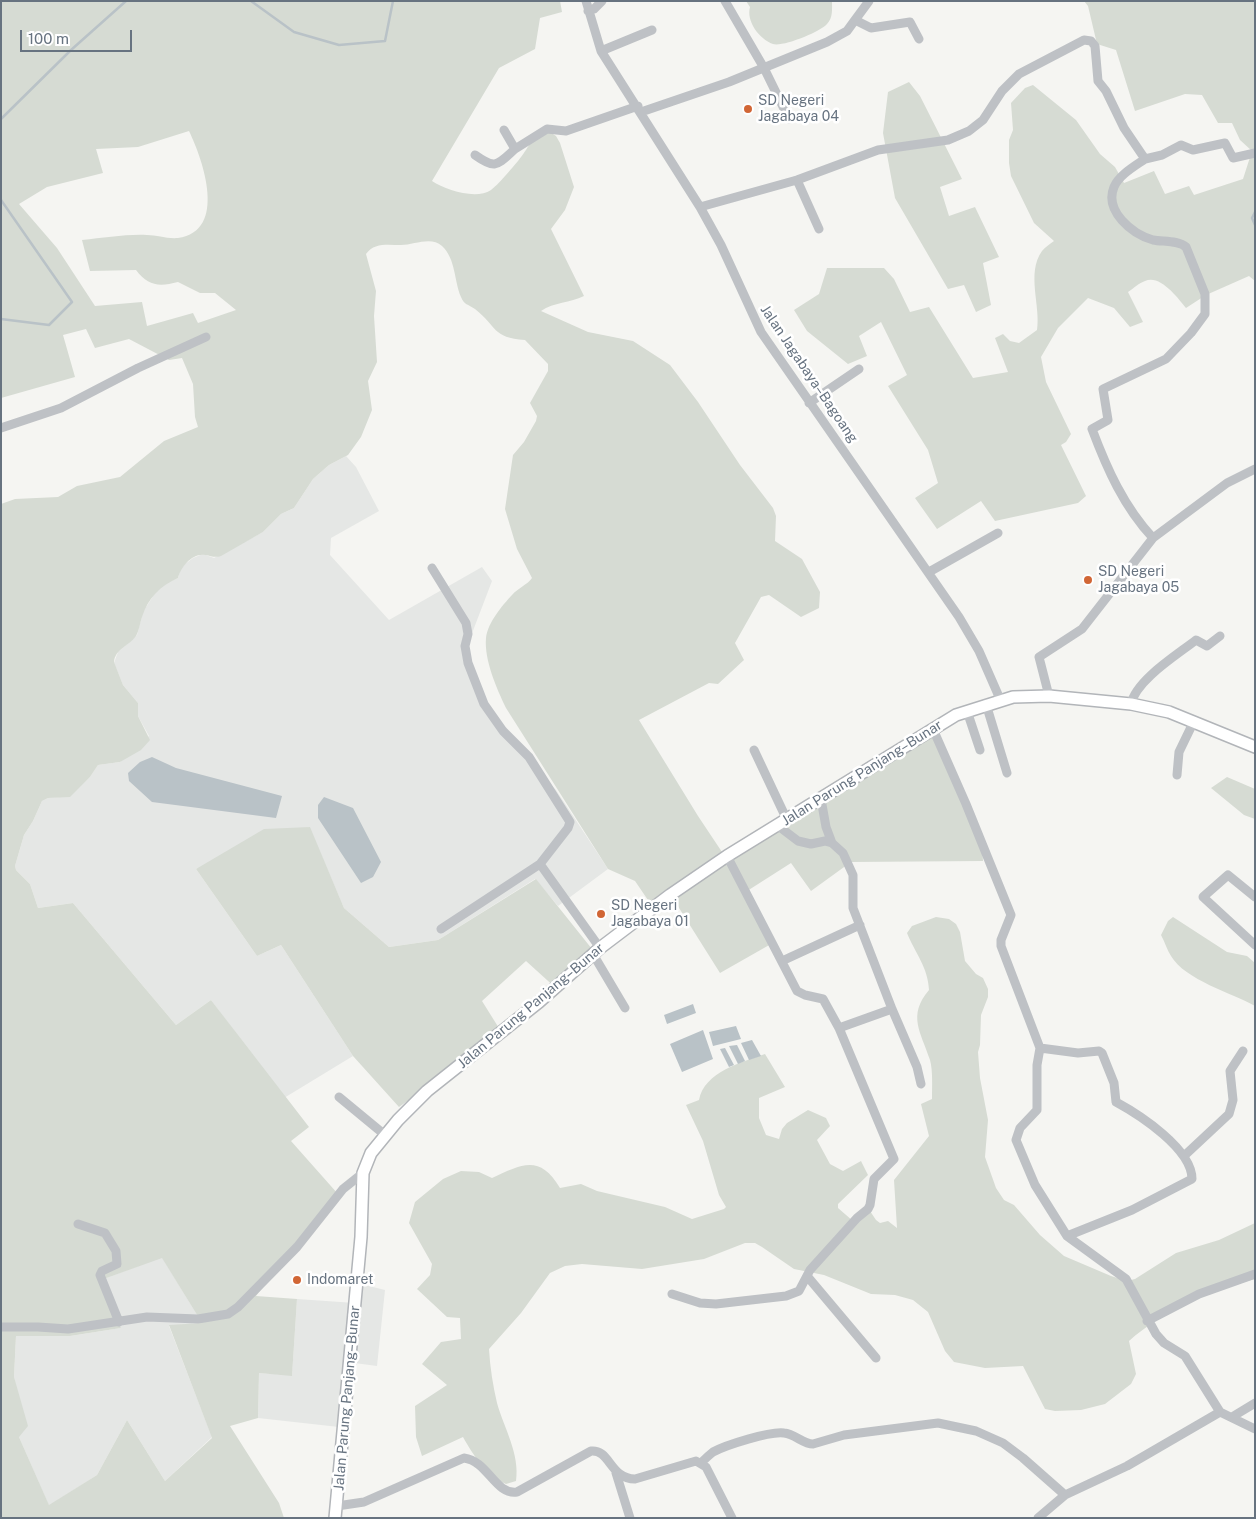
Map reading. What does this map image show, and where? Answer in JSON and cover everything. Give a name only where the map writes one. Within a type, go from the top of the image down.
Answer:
[{"type":"main road","name":"Jalan Parung Panjang–Bunar","points":[[336,1512],[361,1238],[363,1173],[371,1153],[385,1135],[422,1096],[539,1002],[596,951],[727,856],[932,729],[967,711],[1000,699],[1049,696],[1131,704],[1169,712],[1254,745]]},
{"type":"street","name":"Jalan Jagabaya–Bagoang","points":[[586,1],[602,51],[614,73],[640,109],[700,207],[721,245],[753,318],[809,403],[929,572],[979,651],[1000,699]]},
{"type":"street","points":[[588,11],[594,9],[602,1]]},
{"type":"street","points":[[725,1],[764,68],[789,119]]},
{"type":"street","points":[[475,155],[490,166],[496,165],[515,149],[547,129],[566,131],[730,82],[847,31],[869,1]]},
{"type":"street","points":[[855,20],[872,28],[910,22],[919,39]]},
{"type":"street","points":[[602,51],[652,30]]},
{"type":"street","points":[[700,207],[797,180],[878,150],[948,140],[969,132],[983,120],[1002,91],[1019,74],[1084,40],[1090,41],[1095,46],[1098,81],[1106,91],[1124,128],[1145,159]]},
{"type":"street","points":[[504,130],[515,149]]},
{"type":"street","points":[[1153,538],[1131,513],[1106,466],[1092,430],[1108,420],[1104,389],[1166,359],[1191,333],[1205,314],[1205,294],[1186,247],[1142,236],[1125,224],[1114,206],[1114,187],[1120,178],[1145,159],[1162,155],[1181,145],[1193,150],[1221,143],[1226,145],[1233,158],[1255,153]]},
{"type":"street","points":[[797,180],[819,228]]},
{"type":"street","points":[[1,428],[61,408],[138,368],[206,337]]},
{"type":"street","points":[[809,403],[859,369]]},
{"type":"street","points":[[1049,696],[1039,657],[1082,629],[1153,538],[1226,483],[1255,470]]},
{"type":"street","points":[[929,572],[998,533]]},
{"type":"street","points":[[432,568],[466,623],[468,634],[465,646],[468,663],[484,704],[503,731],[529,758],[569,818],[568,828],[540,864],[441,929]]},
{"type":"street","points":[[1131,704],[1133,694],[1143,683],[1196,640],[1207,646],[1220,636]]},
{"type":"street","points":[[986,704],[1007,774]]},
{"type":"street","points":[[967,711],[980,750]]},
{"type":"street","points":[[1177,775],[1179,752],[1194,721]]},
{"type":"street","points":[[932,729],[1011,915],[1000,940],[1001,946],[1040,1048],[1037,1065],[1037,1110],[1020,1128],[1016,1140],[1036,1185],[1067,1236],[1126,1279],[1147,1321],[1164,1343],[1185,1356],[1220,1412],[1255,1429]]},
{"type":"street","points":[[754,750],[782,823],[798,841],[811,844],[825,841],[832,843],[843,853],[853,875],[852,899],[860,925],[892,1010],[917,1066],[921,1084]]},
{"type":"street","points":[[821,799],[826,827],[832,843]]},
{"type":"street","points":[[672,1294],[700,1304],[750,1302],[793,1294],[799,1291],[807,1276],[857,1218],[868,1209],[874,1178],[894,1159],[839,1028],[823,999],[805,995],[798,991],[727,856]]},
{"type":"street","points":[[540,864],[596,951],[625,1008]]},
{"type":"street","points":[[1255,897],[1228,875],[1203,897],[1255,945]]},
{"type":"street","points":[[782,961],[860,925]]},
{"type":"street","points":[[839,1028],[892,1010]]},
{"type":"street","points":[[1040,1048],[1078,1054],[1099,1051],[1102,1053],[1114,1082],[1116,1102],[1130,1109],[1152,1126],[1184,1156],[1192,1172],[1192,1179],[1132,1210],[1067,1236]]},
{"type":"street","points":[[1184,1156],[1229,1114],[1232,1100],[1230,1071],[1243,1051]]},
{"type":"street","points":[[339,1097],[385,1135]]},
{"type":"street","points":[[1,1327],[38,1326],[68,1330],[147,1317],[198,1319],[228,1314],[238,1307],[297,1247],[344,1189],[363,1173]]},
{"type":"street","points":[[78,1224],[105,1233],[116,1251],[117,1264],[102,1271],[100,1275],[119,1322]]},
{"type":"street","points":[[1147,1321],[1198,1294],[1255,1274]]},
{"type":"street","points":[[807,1276],[876,1358]]},
{"type":"street","points":[[1232,1417],[1255,1403]]},
{"type":"street","points":[[1038,1518],[1065,1495],[1126,1466],[1220,1412]]},
{"type":"street","points":[[701,1463],[712,1453],[724,1447],[774,1433],[790,1434],[808,1444],[813,1444],[844,1435],[938,1423],[976,1431],[1003,1443],[1065,1495]]},
{"type":"street","points":[[336,1512],[364,1502],[464,1458],[476,1461],[496,1483],[511,1493],[517,1492],[591,1451],[601,1452],[616,1473],[630,1518]]},
{"type":"street","points":[[616,1473],[623,1478],[635,1480],[696,1461],[706,1467],[732,1518]]},
{"type":"shaded area","points":[[1,1],[560,1],[562,12],[540,18],[535,49],[499,68],[432,181],[461,193],[485,193],[501,181],[537,136],[547,130],[556,136],[574,187],[565,210],[551,229],[584,296],[541,311],[588,332],[633,341],[670,365],[698,402],[740,465],[773,508],[776,516],[775,541],[802,559],[820,592],[819,608],[801,617],[769,595],[761,597],[735,643],[744,660],[718,684],[709,683],[639,720],[726,858],[930,730],[982,846],[983,861],[851,862],[811,891],[791,863],[744,893],[771,944],[720,973],[669,892],[650,903],[635,881],[608,869],[506,708],[487,656],[487,632],[496,615],[514,593],[532,578],[517,549],[505,509],[513,455],[524,442],[536,421],[537,416],[530,403],[548,371],[548,364],[525,340],[514,339],[500,334],[482,315],[463,302],[450,257],[447,251],[438,243],[428,241],[406,245],[382,245],[369,250],[366,254],[376,291],[374,316],[377,362],[368,381],[372,410],[361,437],[348,455],[329,465],[313,479],[294,508],[281,514],[263,532],[221,556],[200,555],[192,558],[184,565],[178,578],[160,589],[151,598],[136,636],[117,654],[114,662],[123,685],[138,703],[138,716],[150,740],[141,750],[120,762],[98,765],[90,777],[70,797],[48,798],[42,801],[24,835],[15,866],[16,870],[30,884],[38,908],[73,903],[176,1025],[211,1000],[309,1127],[291,1141],[338,1194],[256,1296],[297,1299],[292,1376],[259,1373],[258,1418],[230,1426],[279,1503],[284,1518],[1,1518],[1,504],[15,499],[58,497],[77,486],[120,477],[164,441],[198,427],[195,417],[193,384],[182,358],[169,360],[129,339],[95,348],[86,329],[63,335],[75,377],[1,398]],"holes":[[[189,131],[200,159],[208,193],[207,209],[203,222],[193,233],[178,238],[139,235],[82,240],[90,271],[136,270],[145,279],[154,284],[178,282],[200,293],[215,293],[236,310],[198,323],[193,313],[147,326],[142,302],[95,306],[57,248],[19,204],[47,187],[103,173],[96,149],[138,147]],[[162,1258],[202,1323],[169,1325],[212,1438],[165,1481],[127,1420],[97,1475],[49,1505],[19,1437],[28,1426],[14,1377],[16,1336],[70,1336],[121,1328],[101,1280]]]},
{"type":"shaded area","points":[[746,1],[832,1],[832,13],[827,24],[817,31],[793,41],[773,44],[763,38],[755,29],[750,18],[750,7]]},
{"type":"shaded area","points":[[1084,1],[1255,1],[1255,281],[1249,276],[1206,295],[1186,308],[1162,284],[1157,281],[1145,281],[1128,292],[1143,322],[1130,327],[1114,308],[1088,298],[1058,328],[1041,357],[1046,382],[1071,434],[1066,442],[1061,445],[1086,496],[1078,503],[995,521],[981,501],[937,529],[915,498],[938,483],[928,450],[888,386],[907,375],[881,322],[859,336],[867,356],[848,364],[807,331],[794,310],[819,294],[827,268],[884,268],[894,279],[910,312],[929,307],[973,378],[1008,372],[995,338],[1003,334],[1010,341],[1019,343],[1037,330],[1035,269],[1042,251],[1054,241],[1034,223],[1011,176],[1009,140],[1013,130],[1011,103],[1025,88],[1033,85],[1076,120],[1100,154],[1115,167],[1124,183],[1154,171],[1165,194],[1189,186],[1194,195],[1243,179],[1252,151],[1240,140],[1232,123],[1218,123],[1202,95],[1185,94],[1135,111],[1116,50],[1097,44],[1088,6]]},
{"type":"shaded area","points":[[909,82],[920,96],[962,179],[940,187],[949,216],[975,207],[999,257],[983,263],[991,305],[976,312],[964,285],[948,289],[895,198],[883,133],[888,92]]},
{"type":"shaded area","points":[[346,456],[356,467],[379,511],[331,538],[330,555],[389,620],[482,567],[492,581],[466,649],[490,719],[556,790],[608,869],[558,906],[535,879],[438,940],[389,947],[344,908],[309,827],[196,869],[257,956],[281,945],[353,1056],[284,1098],[211,1000],[176,1025],[73,903],[38,908],[30,884],[16,870],[15,866],[24,835],[42,801],[48,798],[70,796],[90,777],[98,765],[120,762],[149,736],[138,716],[138,703],[123,685],[114,663],[118,652],[137,635],[143,612],[155,593],[164,584],[178,578],[181,567],[193,558],[203,554],[214,558],[263,532],[281,514],[294,508],[313,479],[329,465]]},
{"type":"shaded area","points":[[152,757],[176,768],[282,796],[276,818],[152,802],[129,781],[128,773],[140,762]]},
{"type":"shaded area","points":[[1227,777],[1255,789],[1255,819],[1244,815],[1211,788]]},
{"type":"shaded area","points":[[324,797],[353,808],[381,862],[373,877],[361,883],[318,818],[318,805]]},
{"type":"shaded area","points":[[310,827],[344,908],[389,947],[438,940],[536,879],[596,954],[558,990],[526,961],[482,1001],[502,1033],[399,1107],[353,1056],[281,945],[257,956],[196,869],[264,829]]},
{"type":"shaded area","points":[[936,917],[949,919],[956,924],[960,932],[965,961],[976,974],[983,978],[988,989],[988,997],[981,1015],[978,1052],[980,1078],[988,1120],[985,1157],[996,1188],[1004,1200],[1014,1205],[1040,1235],[1064,1256],[1127,1281],[1135,1279],[1176,1253],[1219,1240],[1255,1223],[1255,1279],[1222,1289],[1189,1303],[1157,1320],[1129,1341],[1136,1374],[1131,1384],[1105,1404],[1081,1410],[1055,1411],[1045,1409],[1023,1366],[985,1368],[954,1362],[945,1351],[928,1312],[913,1300],[895,1295],[871,1294],[824,1275],[794,1269],[755,1243],[745,1243],[704,1259],[642,1269],[582,1264],[565,1266],[550,1273],[521,1313],[489,1349],[497,1403],[514,1451],[517,1471],[516,1481],[506,1484],[492,1475],[476,1457],[463,1437],[422,1456],[416,1437],[415,1406],[447,1385],[422,1364],[441,1342],[461,1339],[460,1318],[447,1317],[417,1289],[430,1275],[432,1264],[409,1223],[415,1202],[443,1179],[461,1171],[479,1172],[492,1178],[512,1169],[530,1165],[538,1166],[545,1170],[553,1177],[560,1188],[581,1184],[597,1191],[665,1207],[692,1219],[724,1209],[726,1207],[719,1195],[703,1141],[686,1105],[699,1100],[702,1090],[716,1075],[735,1065],[765,1054],[785,1087],[759,1098],[759,1118],[766,1135],[779,1139],[782,1129],[787,1123],[808,1110],[826,1118],[830,1126],[817,1140],[830,1164],[843,1171],[861,1161],[868,1175],[838,1204],[838,1208],[853,1221],[868,1208],[880,1223],[888,1221],[897,1228],[894,1180],[929,1136],[921,1104],[932,1099],[931,1064],[920,1032],[917,1016],[922,999],[929,990],[928,982],[924,967],[907,933],[912,926]]},
{"type":"shaded area","points":[[1173,917],[1227,952],[1247,956],[1255,963],[1255,1006],[1198,979],[1178,965],[1170,954],[1161,935],[1168,921]]},
{"type":"shaded area","points":[[693,1004],[696,1013],[667,1024],[664,1015]]},
{"type":"shaded area","points":[[736,1026],[741,1039],[713,1046],[709,1032]]},
{"type":"shaded area","points":[[703,1030],[713,1059],[682,1072],[670,1044]]},
{"type":"shaded area","points":[[752,1040],[761,1056],[749,1060],[741,1043]]},
{"type":"shaded area","points":[[737,1045],[745,1061],[738,1064],[729,1046]]},
{"type":"shaded area","points":[[725,1048],[734,1065],[729,1067],[720,1049]]},
{"type":"shaded area","points":[[162,1257],[202,1323],[169,1326],[212,1437],[165,1481],[127,1420],[97,1475],[49,1506],[19,1437],[14,1377],[16,1336],[70,1336],[121,1328],[101,1280]]},
{"type":"shaded area","points":[[357,1283],[385,1290],[377,1366],[347,1362],[339,1427],[258,1418],[259,1373],[292,1375],[297,1299],[355,1303]]},
{"type":"waterway","points":[[1,119],[71,50],[126,1]]},
{"type":"waterway","points":[[251,1],[294,32],[339,45],[385,41],[393,1]]},
{"type":"waterway","points":[[1,200],[72,302],[49,325],[1,319]]},
{"type":"waterway","points":[[1255,212],[1252,218],[1255,225]]},
{"type":"place","name":"SD Negeri Jagabaya 04","points":[[748,109]]},
{"type":"place","name":"SD Negeri Jagabaya 05","points":[[1088,580]]},
{"type":"place","name":"SD Negeri Jagabaya 01","points":[[601,914]]},
{"type":"place","name":"Indomaret","points":[[297,1280]]}]
